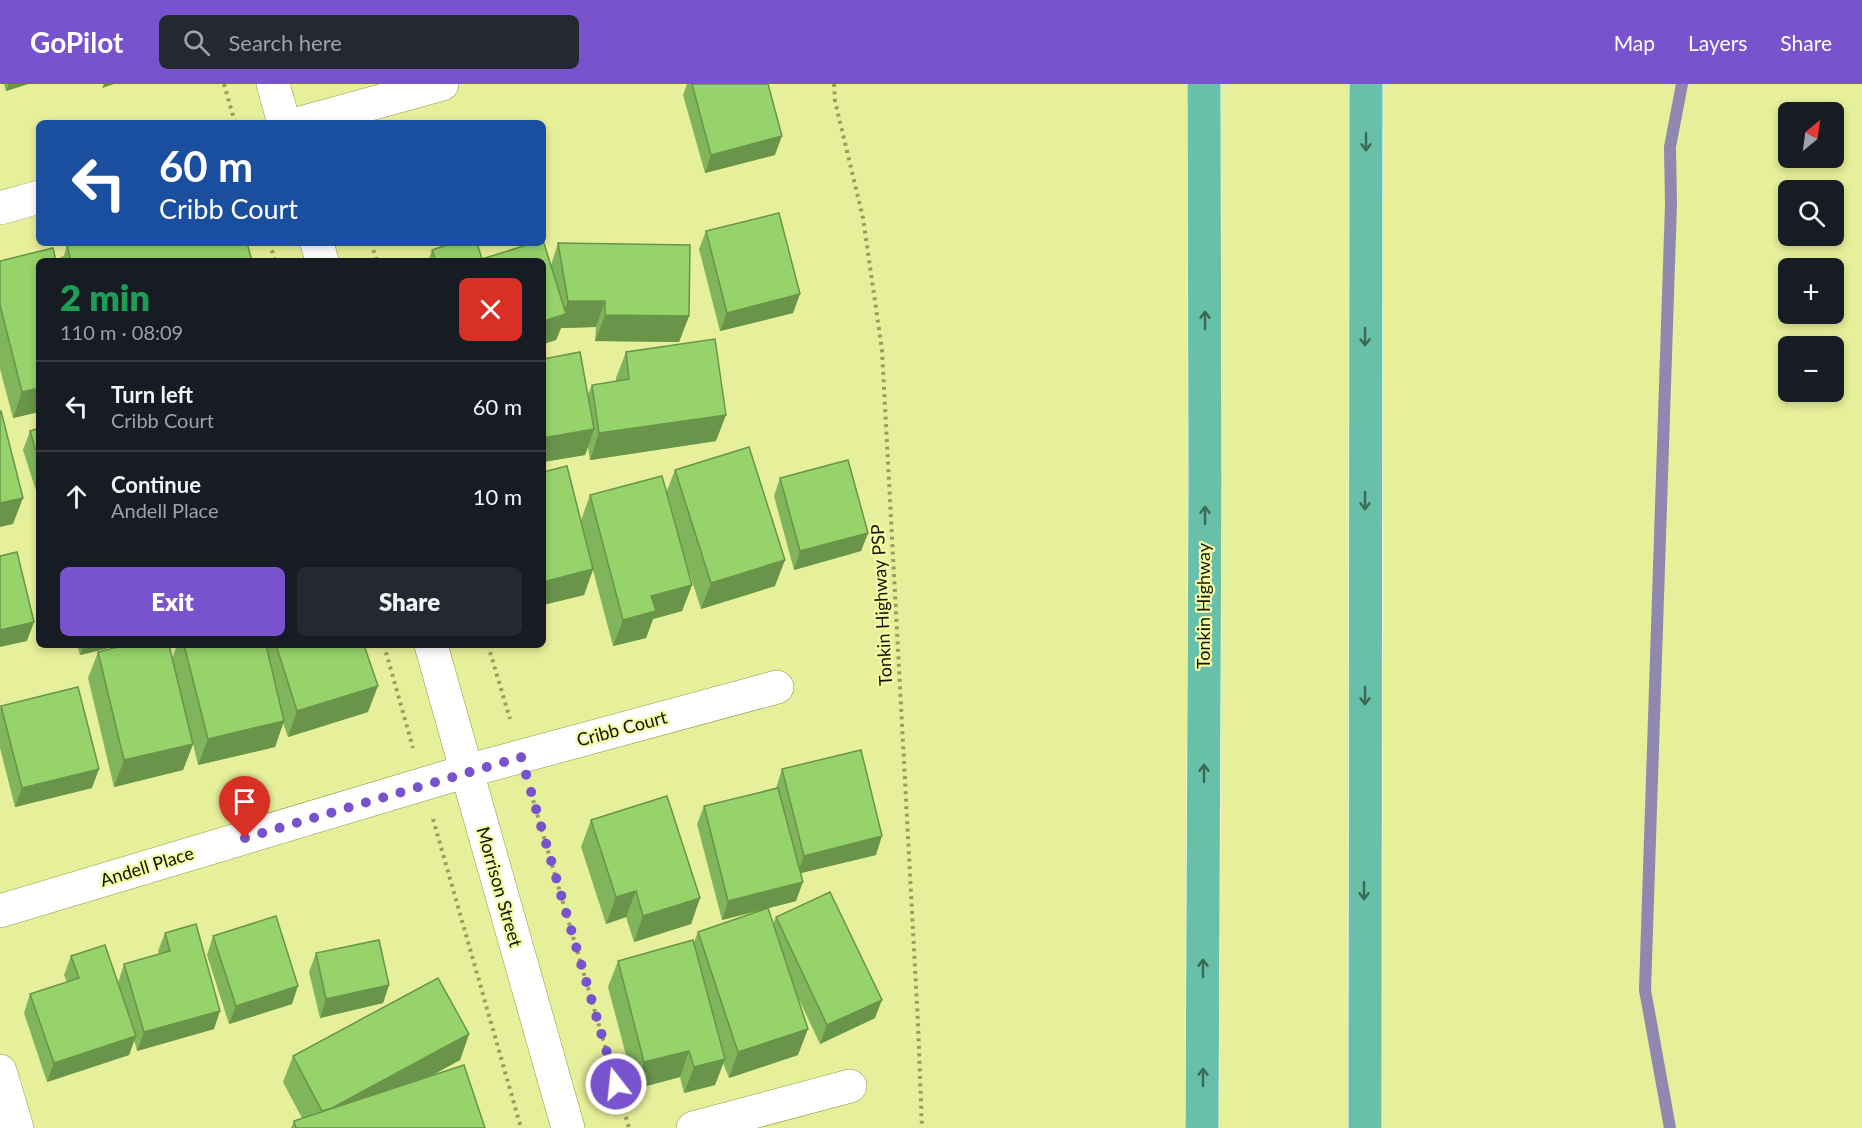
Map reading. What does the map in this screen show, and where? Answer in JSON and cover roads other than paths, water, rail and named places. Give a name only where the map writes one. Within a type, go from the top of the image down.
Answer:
[{"type":"highway","name":"Tonkin Highway","points":[[1203,1128],[1204,84]]},
{"type":"highway","points":[[1365,1128],[1366,84]]},
{"type":"highway","points":[[1364,1046],[1371,1128]]},
{"type":"street","points":[[273,84],[283,120]]},
{"type":"street","points":[[312,120],[442,84]]},
{"type":"street","points":[[0,208],[36,198]]},
{"type":"street","name":"Morrison Street","points":[[432,648],[568,1128]]},
{"type":"street","name":"Cribb Court","points":[[467,771],[777,687]]},
{"type":"street","name":"Andell Place","points":[[0,911],[467,771]]},
{"type":"street","points":[[0,1071],[17,1128]]},
{"type":"street","points":[[693,1128],[850,1086]]},
{"type":"waterway","points":[[1670,1128],[1645,990],[1671,204],[1670,147],[1682,84]]}]
